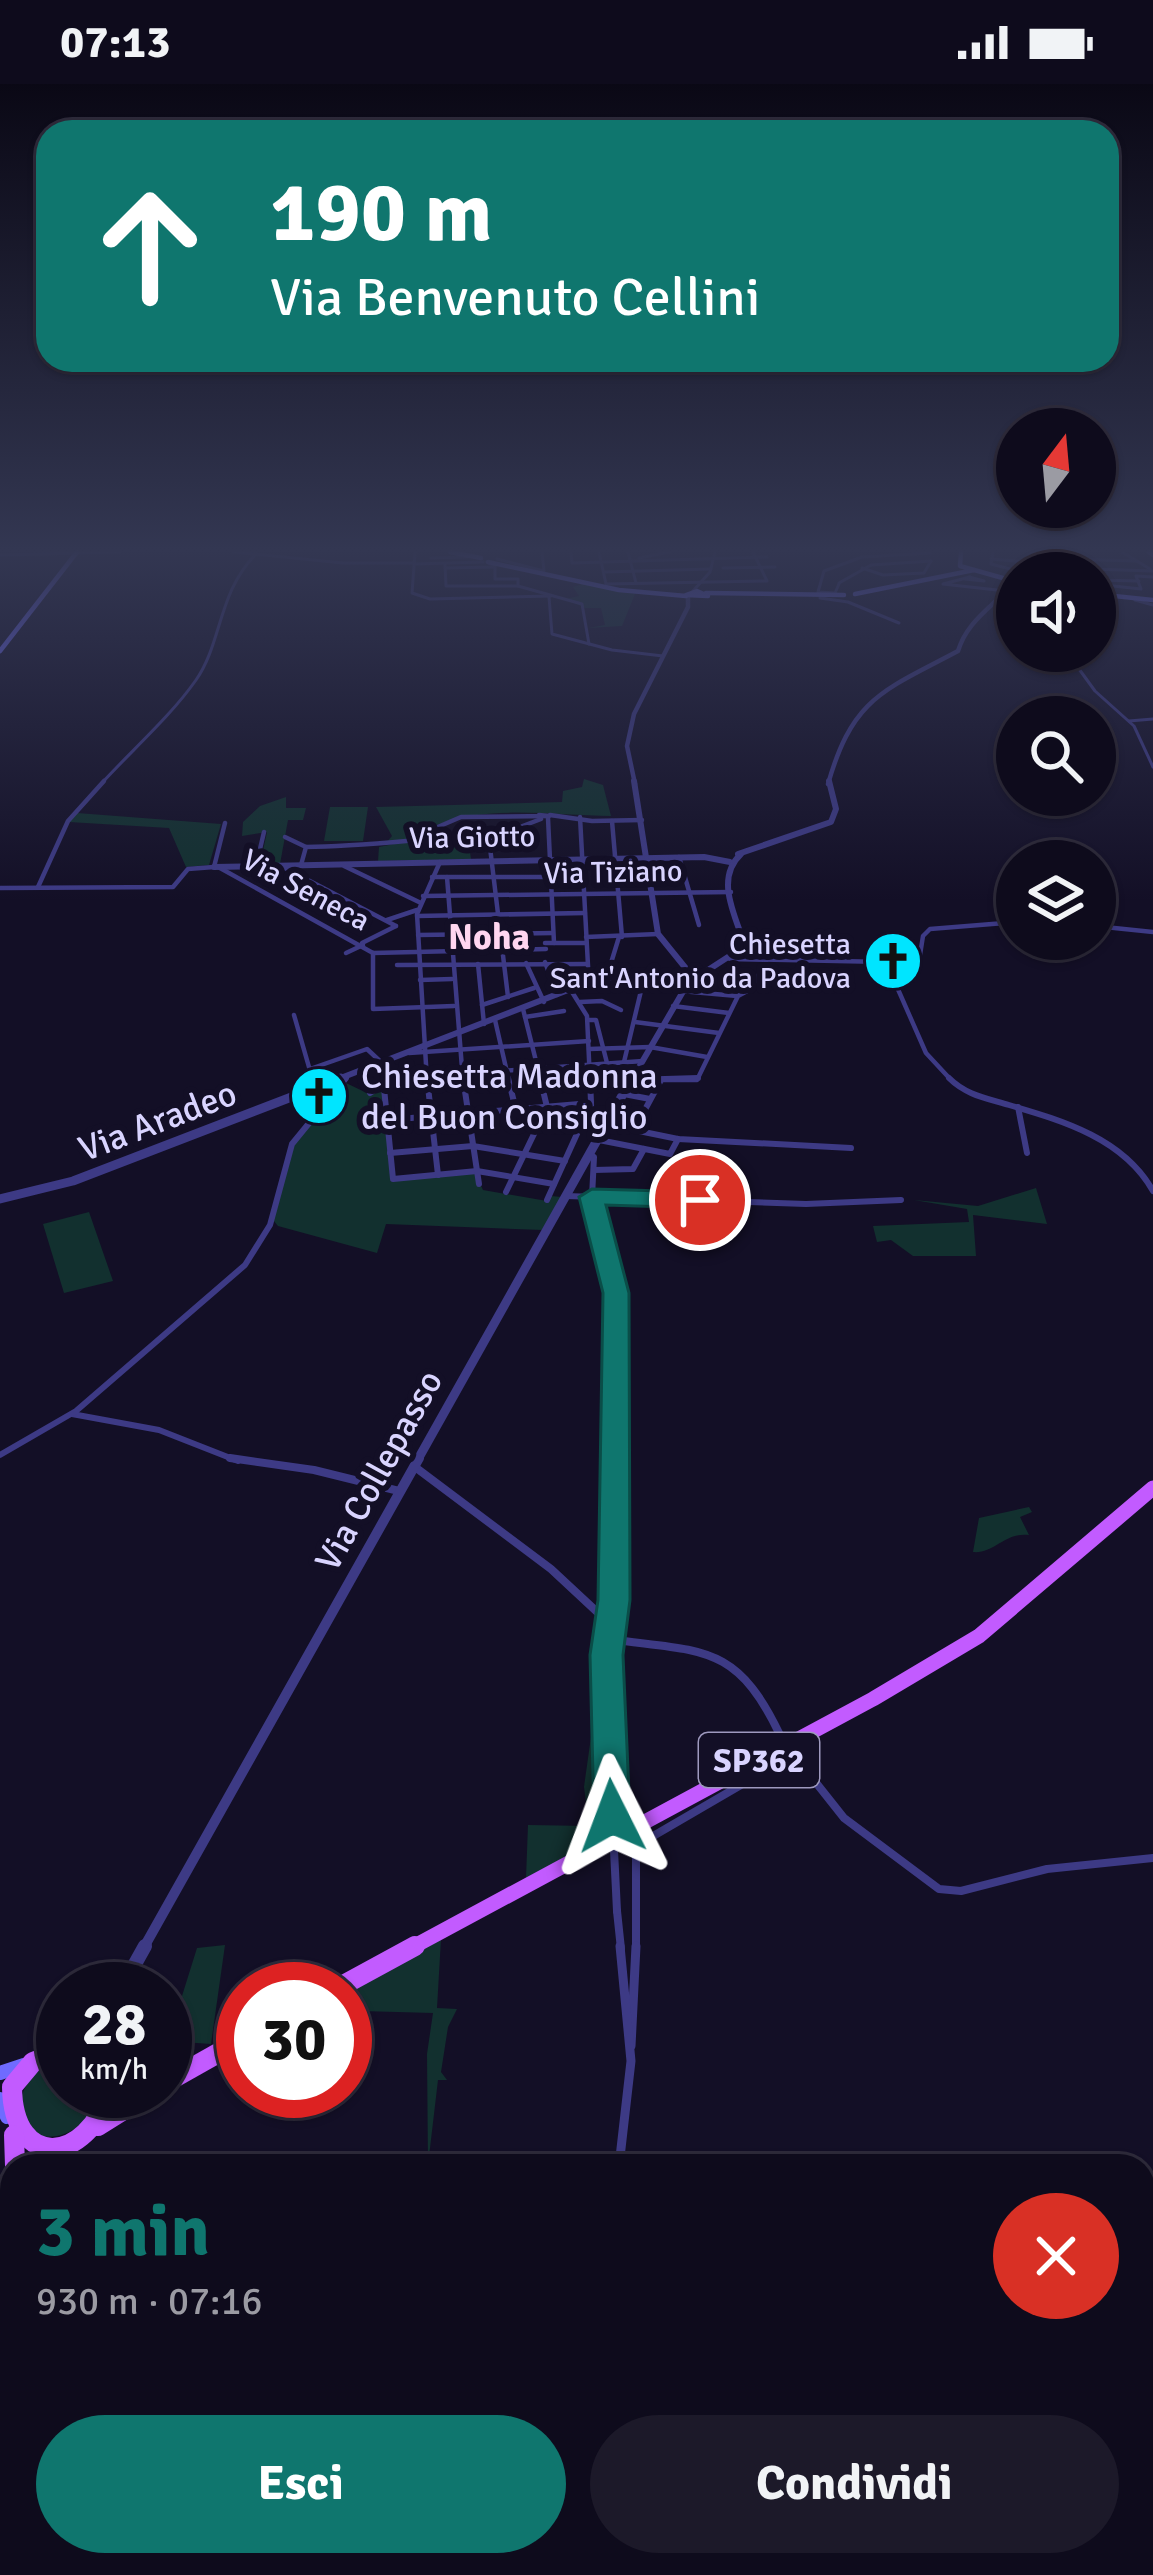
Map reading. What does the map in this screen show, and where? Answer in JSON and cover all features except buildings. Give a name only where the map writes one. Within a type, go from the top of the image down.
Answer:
[{"type":"main road","name":"SP362","points":[[372,1970],[873,1699],[979,1636],[1153,1488]]},
{"type":"main road","points":[[0,2074],[34,2060]]},
{"type":"main road","points":[[13,2154],[7,2116],[10,2090],[34,2060]]},
{"type":"main road","points":[[7,2116],[34,2147],[52,2149]]},
{"type":"main road","points":[[88,2134],[101,2118]]},
{"type":"main road","points":[[45,2154],[113,2118]]},
{"type":"street","points":[[38,887],[68,821],[199,677],[202,668]]},
{"type":"street","points":[[657,668],[631,722],[628,759],[649,857],[658,934],[688,975]]},
{"type":"street","points":[[715,857],[741,854],[831,822],[836,809],[828,783],[854,716],[888,689],[928,668]]},
{"type":"street","points":[[1081,672],[1129,722],[1153,767]]},
{"type":"street","points":[[1129,722],[1153,719]]},
{"type":"street","points":[[508,997],[489,839],[544,817]]},
{"type":"street","points":[[544,817],[554,943]]},
{"type":"street","points":[[580,817],[589,984]]},
{"type":"street","points":[[433,837],[433,829],[456,818],[642,820]]},
{"type":"street","points":[[612,821],[620,937],[611,963],[616,976],[688,975],[730,959],[745,946]]},
{"type":"street","points":[[0,888],[167,888],[188,869],[215,867],[225,823]]},
{"type":"street","points":[[256,866],[264,832]]},
{"type":"street","points":[[285,837],[306,847],[370,847],[433,837],[495,836]]},
{"type":"street","points":[[301,865],[306,847]]},
{"type":"street","points":[[369,863],[370,847]]},
{"type":"street","points":[[741,854],[725,874],[747,959]]},
{"type":"street","name":"Via Giotto","points":[[215,867],[649,857],[715,857],[730,862]]},
{"type":"street","points":[[679,857],[699,925]]},
{"type":"street","points":[[439,1175],[426,1077],[417,935],[420,906],[440,862]]},
{"type":"street","points":[[341,864],[420,906],[449,915],[585,913]]},
{"type":"street","points":[[280,865],[396,926],[346,953]]},
{"type":"street","name":"Via Seneca","points":[[215,867],[373,952]]},
{"type":"street","points":[[432,878],[550,877]]},
{"type":"street","points":[[447,878],[456,1035],[479,1184]]},
{"type":"street","name":"Via Tiziano","points":[[420,906],[448,895],[730,892]]},
{"type":"street","points":[[387,920],[420,906]]},
{"type":"street","points":[[730,959],[886,962],[920,955],[923,936],[930,928],[996,923]]},
{"type":"street","points":[[1116,928],[1153,932]]},
{"type":"street","points":[[543,934],[558,997]]},
{"type":"street","points":[[417,935],[553,934]]},
{"type":"street","points":[[454,1006],[373,1009],[373,952],[502,950],[658,934]]},
{"type":"street","points":[[632,1080],[697,1080],[738,997],[751,989],[766,961]]},
{"type":"street","points":[[886,962],[932,1062],[970,1096],[1070,1124],[1127,1155],[1142,1169],[1153,1191]]},
{"type":"street","points":[[526,963],[544,1002]]},
{"type":"street","points":[[478,964],[484,1024]]},
{"type":"street","points":[[397,965],[587,964]]},
{"type":"street","points":[[624,986],[633,974]]},
{"type":"street","points":[[624,1062],[645,974]]},
{"type":"street","name":"Via Collepasso","points":[[136,1962],[688,975]]},
{"type":"street","name":"Via Aradeo","points":[[0,1199],[73,1181],[424,1051],[484,1024],[524,1013],[599,978],[616,976]]},
{"type":"street","points":[[420,980],[452,980]]},
{"type":"street","points":[[482,1005],[534,988]]},
{"type":"street","points":[[681,991],[738,997]]},
{"type":"street","points":[[572,992],[588,1020],[591,1102],[598,1135]]},
{"type":"street","points":[[580,1002],[602,1001],[621,1010]]},
{"type":"street","points":[[674,1006],[730,1013]]},
{"type":"street","points":[[506,1192],[547,1106],[524,1013],[564,1012]]},
{"type":"street","points":[[294,1015],[315,1089]]},
{"type":"street","points":[[495,1020],[516,1110]]},
{"type":"street","points":[[588,1020],[596,1020],[607,1063]]},
{"type":"street","points":[[634,1022],[719,1033]]},
{"type":"street","points":[[424,1051],[589,1045],[650,1047],[707,1057]]},
{"type":"street","points":[[310,1070],[367,1049],[382,1063],[393,1179],[477,1171],[554,1184]]},
{"type":"street","points":[[590,1067],[641,1064]]},
{"type":"street","points":[[370,1093],[384,1082],[426,1077],[641,1064]]},
{"type":"street","points":[[0,1455],[72,1414],[245,1265],[270,1225],[292,1144],[346,1077]]},
{"type":"street","points":[[661,1081],[634,1130],[678,1139],[851,1148]]},
{"type":"street","points":[[542,1085],[592,1082]]},
{"type":"street","points":[[624,1094],[650,1099]]},
{"type":"street","points":[[387,1120],[591,1102]]},
{"type":"street","points":[[547,1200],[591,1102]]},
{"type":"street","points":[[1018,1107],[1027,1154]]},
{"type":"street","points":[[613,1115],[640,1120]]},
{"type":"street","points":[[580,1130],[670,1154],[678,1139]]},
{"type":"street","points":[[390,1153],[473,1146],[565,1161]]},
{"type":"street","points":[[594,1170],[633,1169],[644,1149]]},
{"type":"street","points":[[590,1154],[594,1156],[592,1197],[616,1293],[610,1769],[617,1911],[631,2046]]},
{"type":"street","points":[[566,1196],[806,1204],[902,1200]]},
{"type":"street","points":[[72,1414],[159,1430],[238,1461],[314,1470],[401,1491]]},
{"type":"street","points":[[414,1467],[603,1612],[610,1627]]},
{"type":"street","points":[[609,1640],[701,1649],[720,1656],[765,1700],[780,1736]]},
{"type":"street","points":[[620,2154],[636,2014],[638,1842],[789,1757],[798,1760],[844,1818],[939,1889],[961,1891],[1047,1869],[1153,1858]]},
{"type":"green space","points":[[584,779],[603,785],[611,816],[473,816],[429,828],[429,836],[386,843],[392,836],[376,807],[562,802],[563,791],[582,787]]},
{"type":"green space","points":[[286,797],[286,808],[306,808],[303,820],[288,820],[280,864],[260,864],[267,832],[242,836],[243,822],[260,806]]},
{"type":"green space","points":[[330,807],[368,807],[363,841],[324,841]]},
{"type":"green space","points":[[77,813],[221,824],[209,865],[186,867],[169,828],[69,822]]},
{"type":"green space","points":[[418,839],[419,847],[469,845],[471,859],[378,861],[379,847]]},
{"type":"green space","points":[[346,1083],[371,1095],[382,1090],[391,1180],[475,1173],[483,1190],[547,1201],[551,1196],[562,1197],[543,1230],[386,1224],[377,1253],[278,1226],[273,1220],[294,1144]]},
{"type":"green space","points":[[1036,1188],[1047,1224],[973,1215],[976,1256],[913,1256],[891,1240],[877,1242],[873,1226],[969,1222],[967,1209],[914,1200],[978,1206]]},
{"type":"green space","points":[[89,1212],[113,1281],[64,1293],[43,1224]]},
{"type":"green space","points":[[1029,1507],[1032,1512],[1020,1517],[1029,1535],[973,1552],[979,1518]]},
{"type":"green space","points":[[602,1658],[607,1835],[526,1878],[528,1825],[589,1826],[584,1787]]},
{"type":"green space","points":[[441,1939],[437,2008],[457,2009],[448,2027],[441,2072],[447,2080],[438,2080],[428,2154],[427,2054],[433,2013],[372,2011],[372,1976]]},
{"type":"green space","points":[[225,1945],[223,1962],[216,1962],[211,2044],[192,2043],[192,1964],[197,1948]]},
{"type":"green space","points":[[36,2074],[36,2118],[86,2118],[69,2132],[38,2136],[18,2110],[27,2084]]},
{"type":"place","name":"Chiesetta Sant'Antonio da Padova","points":[[893,961]]},
{"type":"place","name":"Chiesetta Madonna del Buon Consiglio","points":[[319,1096]]},
{"type":"district","name":"Noha","points":[[489,936]]},
{"type":"route","points":[[612,1816],[606,1655],[614,1600],[616,1293],[592,1197],[700,1200]]}]
